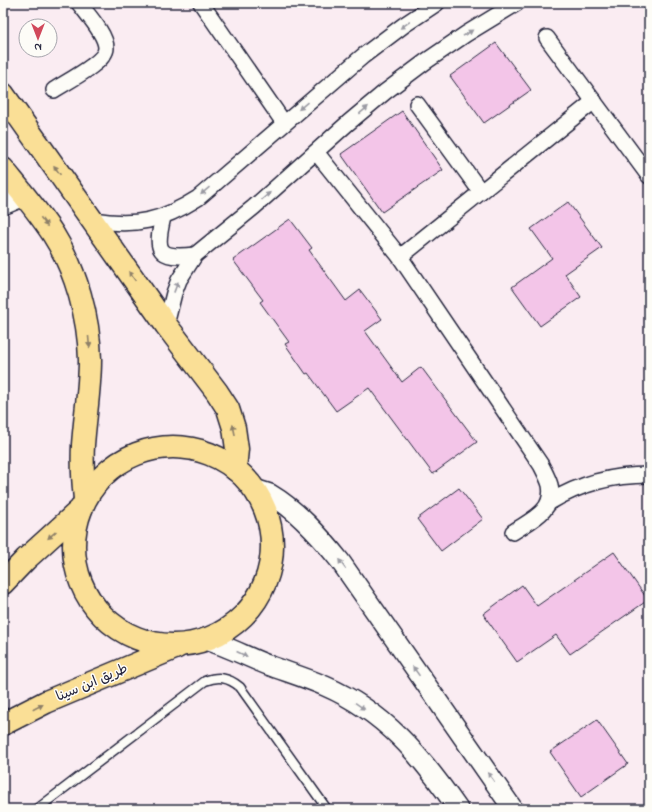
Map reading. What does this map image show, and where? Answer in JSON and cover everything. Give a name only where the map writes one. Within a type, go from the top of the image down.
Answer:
[{"type":"main road","points":[[3,94],[228,409],[234,428],[237,448],[236,469]]},
{"type":"main road","points":[[3,169],[53,234],[68,263],[80,294],[87,327],[90,360],[82,463],[83,504],[74,537],[75,566],[85,594],[103,617],[126,634],[154,644],[183,645],[206,640],[226,630],[244,616],[258,598],[268,577],[273,554],[272,532],[266,510],[255,489],[236,469],[214,456],[190,448],[166,447],[141,452],[119,463],[100,479],[83,504],[3,583]]},
{"type":"main road","name":"طريق ابن سينا","points":[[3,724],[46,702],[183,645]]},
{"type":"street","points":[[54,90],[97,62],[106,50],[101,32],[79,3]]},
{"type":"street","points":[[201,3],[284,123]]},
{"type":"street","points":[[93,220],[109,223],[144,222],[163,217],[198,198],[363,56],[404,25],[437,3]]},
{"type":"street","points":[[166,324],[179,280],[186,267],[195,256],[254,207],[385,92],[466,34],[517,3]]},
{"type":"street","points":[[547,38],[649,176]]},
{"type":"street","points":[[400,257],[594,101]]},
{"type":"street","points":[[417,104],[481,192]]},
{"type":"street","points":[[316,152],[400,257],[541,465],[550,485],[550,502]]},
{"type":"street","points":[[3,205],[24,196]]},
{"type":"street","points":[[163,217],[159,236],[161,249],[172,257],[195,256]]},
{"type":"street","points":[[513,532],[543,511],[550,502],[566,492],[585,485],[631,475],[649,475]]},
{"type":"street","points":[[255,489],[269,494],[288,508],[320,537],[340,561],[513,809]]},
{"type":"street","points":[[206,640],[221,644],[244,656],[326,686],[358,704],[387,725],[413,749],[436,777],[458,809]]},
{"type":"lane","points":[[37,809],[205,682],[219,677],[227,678],[240,687],[327,809]]},
{"type":"building","points":[[496,43],[531,90],[484,123],[450,76]]},
{"type":"building","points":[[402,111],[443,170],[382,212],[341,154]]},
{"type":"building","points":[[568,202],[602,248],[565,274],[581,297],[540,326],[512,287],[552,258],[531,229]]},
{"type":"building","points":[[290,219],[312,248],[309,250],[346,301],[360,290],[382,319],[365,331],[402,382],[421,367],[477,442],[433,474],[369,388],[336,411],[308,373],[306,374],[285,344],[289,342],[260,302],[263,300],[233,260]]},
{"type":"building","points":[[459,488],[483,519],[441,551],[417,519]]},
{"type":"building","points":[[614,552],[648,600],[570,654],[556,635],[517,662],[483,614],[522,585],[537,606]]},
{"type":"building","points":[[597,720],[628,764],[581,797],[550,752]]}]
